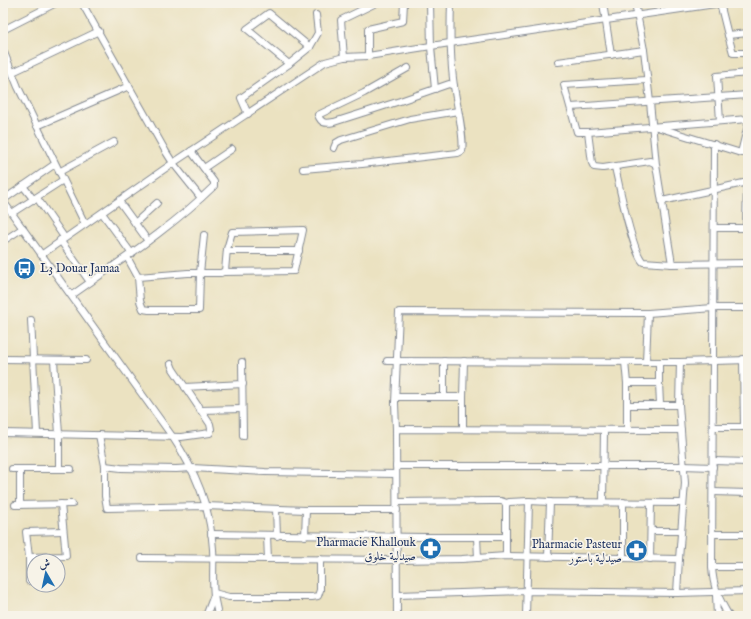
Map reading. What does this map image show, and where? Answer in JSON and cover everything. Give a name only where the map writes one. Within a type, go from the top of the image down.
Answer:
[{"type":"street","points":[[3,30],[56,3]]},
{"type":"street","points":[[82,3],[173,163],[201,198]]},
{"type":"street","points":[[344,57],[341,20],[376,3]]},
{"type":"street","points":[[368,56],[368,29],[403,21],[404,3]]},
{"type":"street","points":[[430,3],[431,47],[435,89]]},
{"type":"street","points":[[303,169],[396,161],[460,152],[463,148],[454,86],[450,43],[451,3]]},
{"type":"street","points":[[603,3],[611,55]]},
{"type":"street","points":[[636,3],[644,50],[656,165],[672,264]]},
{"type":"street","points":[[41,255],[173,163],[322,64],[344,57],[368,56],[431,47],[721,3],[733,53],[748,53]]},
{"type":"street","points":[[289,64],[247,29],[269,13],[310,47]]},
{"type":"street","points":[[248,114],[241,98],[310,47],[318,34],[316,15]]},
{"type":"street","points":[[13,72],[99,31]]},
{"type":"street","points":[[728,35],[748,33]]},
{"type":"street","points":[[3,50],[18,87],[85,224]]},
{"type":"street","points":[[558,62],[644,50]]},
{"type":"street","points":[[408,68],[318,115],[320,120],[326,123],[334,122],[449,84],[454,86]]},
{"type":"street","points":[[720,121],[717,76],[748,73]]},
{"type":"street","points":[[647,80],[564,85],[577,132],[748,119]]},
{"type":"street","points":[[37,126],[129,86]]},
{"type":"street","points":[[570,107],[748,95]]},
{"type":"street","points":[[334,148],[336,143],[341,140],[410,119],[458,111]]},
{"type":"street","points":[[652,126],[741,153],[748,125]]},
{"type":"street","points":[[588,132],[591,158],[593,166],[596,168],[614,167],[650,161],[656,165]]},
{"type":"street","points":[[59,172],[114,142]]},
{"type":"street","points":[[714,144],[712,568],[716,591],[729,616]]},
{"type":"street","points":[[204,168],[232,149]]},
{"type":"street","points":[[72,295],[130,255],[182,216],[214,184],[191,151]]},
{"type":"street","points":[[55,164],[3,200],[172,436],[192,468],[206,506],[211,534],[214,594],[218,616]]},
{"type":"street","points":[[614,167],[629,224],[642,261],[646,263],[672,264],[748,263]]},
{"type":"street","points":[[12,213],[63,180]]},
{"type":"street","points":[[662,201],[748,182],[747,228],[714,228]]},
{"type":"street","points":[[24,186],[35,199],[90,282]]},
{"type":"street","points":[[119,201],[148,241]]},
{"type":"street","points":[[135,224],[157,203]]},
{"type":"street","points":[[102,213],[130,255],[138,277],[140,300],[143,309],[199,310],[200,273],[204,235]]},
{"type":"street","points":[[3,242],[23,228]]},
{"type":"street","points":[[138,277],[188,272],[200,273],[294,271],[303,230],[232,232],[226,251],[225,268],[223,272]]},
{"type":"street","points":[[226,251],[299,251]]},
{"type":"street","points":[[397,616],[396,396],[399,312],[648,313],[713,308],[748,308]]},
{"type":"street","points":[[646,362],[648,313]]},
{"type":"street","points":[[31,320],[37,433]]},
{"type":"street","points":[[3,359],[86,360]]},
{"type":"street","points":[[54,360],[59,434],[59,469]]},
{"type":"street","points":[[387,361],[680,362],[745,360],[746,427],[713,427]]},
{"type":"street","points":[[444,361],[444,396]]},
{"type":"street","points":[[464,361],[464,429]]},
{"type":"street","points":[[242,362],[243,436]]},
{"type":"street","points":[[625,362],[627,383],[627,430]]},
{"type":"street","points":[[659,362],[660,404]]},
{"type":"street","points":[[677,593],[680,531],[685,483],[679,405],[680,362]]},
{"type":"street","points":[[3,433],[181,437],[210,433],[210,424],[171,364]]},
{"type":"street","points":[[627,383],[659,383]]},
{"type":"street","points":[[185,387],[243,384]]},
{"type":"street","points":[[396,396],[463,397]]},
{"type":"street","points":[[627,405],[679,405]]},
{"type":"street","points":[[200,410],[242,409]]},
{"type":"street","points":[[396,429],[681,430]]},
{"type":"street","points":[[603,502],[604,430]]},
{"type":"street","points":[[98,435],[105,466],[105,496],[108,508],[206,506],[306,510],[397,510]]},
{"type":"street","points":[[396,466],[683,466],[748,462]]},
{"type":"street","points":[[105,466],[121,468],[192,468],[265,472],[396,474]]},
{"type":"street","points":[[12,469],[70,469]]},
{"type":"street","points":[[20,469],[18,505],[72,504]]},
{"type":"street","points":[[713,492],[748,492]]},
{"type":"street","points":[[397,502],[492,500],[507,503],[529,501],[683,503]]},
{"type":"street","points":[[526,616],[529,501]]},
{"type":"street","points":[[548,557],[550,502]]},
{"type":"street","points":[[622,558],[623,502]]},
{"type":"street","points":[[506,556],[505,506],[507,503]]},
{"type":"street","points":[[650,559],[651,503]]},
{"type":"street","points":[[61,504],[66,553]]},
{"type":"street","points":[[276,509],[277,536]]},
{"type":"street","points":[[305,536],[306,510]]},
{"type":"street","points":[[29,553],[26,532],[63,531]]},
{"type":"street","points":[[651,531],[680,531]]},
{"type":"street","points":[[211,534],[268,536],[506,537]]},
{"type":"street","points":[[712,534],[748,534]]},
{"type":"street","points":[[268,536],[268,559]]},
{"type":"street","points":[[477,537],[478,558]]},
{"type":"street","points":[[142,558],[397,560],[527,556],[679,559]]},
{"type":"street","points":[[214,594],[229,597],[316,597],[320,595],[320,559]]},
{"type":"street","points":[[712,568],[748,567]]},
{"type":"street","points":[[398,595],[526,591],[677,593],[748,591]]},
{"type":"street","points":[[716,591],[717,616]]},
{"type":"street","points":[[206,616],[214,594]]},
{"type":"place","name":"L3 Douar Jamaa","points":[[25,268]]},
{"type":"place","name":"Pharmacie Khallouk صيدلية خلوق","points":[[431,549]]},
{"type":"place","name":"Pharmacie Pasteur صيدلية باستور","points":[[637,551]]}]
